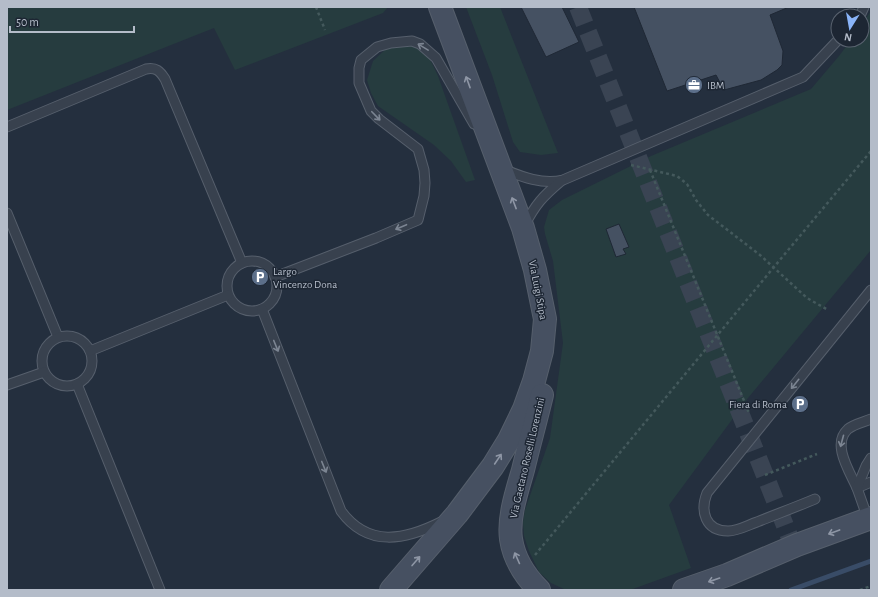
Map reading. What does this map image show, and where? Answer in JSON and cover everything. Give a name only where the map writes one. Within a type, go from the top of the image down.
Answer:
[{"type":"street","name":"Via Luigi Stipa","points":[[391,590],[457,514],[502,452],[518,424],[538,368],[545,319],[535,270],[523,228],[440,7]]},
{"type":"street","name":"Via Gaetano Roselli Lorenzini","points":[[539,590],[528,577],[515,556],[511,538],[511,527],[515,500],[546,375],[548,345],[545,319]]},
{"type":"street","points":[[684,590],[727,576],[797,545],[870,519]]},
{"type":"lane","points":[[275,277],[418,220],[424,196],[425,183],[424,170],[418,149],[376,116],[368,106],[359,83],[358,68],[361,60],[377,47],[391,43],[412,41],[420,44],[432,53],[444,70],[456,94],[498,164],[518,175],[554,182],[563,180],[803,77],[830,48]]},
{"type":"lane","points":[[7,126],[146,69],[157,69],[165,79],[242,263]]},
{"type":"lane","points":[[523,228],[540,200],[563,180]]},
{"type":"lane","points":[[7,213],[58,337]]},
{"type":"lane","points":[[249,261],[262,263],[272,271],[275,277],[277,284],[276,292],[273,299],[262,309],[248,311],[242,309],[231,301],[228,295],[227,289],[229,276],[237,266],[242,263],[249,261]]},
{"type":"lane","points":[[816,499],[742,528],[728,531],[716,529],[707,521],[703,508],[707,493],[871,290]]},
{"type":"lane","points":[[90,350],[228,295]]},
{"type":"lane","points":[[262,309],[341,511],[353,525],[376,536],[402,537],[425,530],[457,514]]},
{"type":"lane","points":[[70,336],[77,338],[90,350],[92,366],[89,374],[84,380],[77,384],[64,386],[58,384],[52,381],[44,372],[42,358],[44,352],[47,346],[58,337],[70,336]]},
{"type":"lane","points":[[7,385],[44,372]]},
{"type":"lane","points":[[77,384],[160,590]]},
{"type":"lane","points":[[870,519],[840,448],[843,435],[848,429],[871,419]]},
{"type":"lane","points":[[857,488],[871,458]]},
{"type":"lane","points":[[857,488],[871,482]]},
{"type":"path","points":[[316,7],[325,30]]},
{"type":"path","points":[[533,558],[871,151]]},
{"type":"path","points":[[626,164],[676,176],[687,184],[696,200],[708,215],[774,267],[807,298],[828,310]]},
{"type":"path","points":[[650,170],[749,413]]},
{"type":"path","points":[[765,474],[818,454]]},
{"type":"path","points":[[860,590],[871,586]]},
{"type":"green space","points":[[11,7],[388,7],[383,13],[235,70],[214,28],[7,110],[7,9]]},
{"type":"green space","points":[[466,7],[500,7],[558,153],[541,155],[520,152],[513,142],[492,75]]},
{"type":"green space","points":[[871,11],[871,250],[748,398],[669,505],[691,568],[630,590],[566,590],[551,583],[539,572],[529,551],[524,536],[523,522],[525,510],[550,438],[563,343],[553,261],[544,227],[549,210],[562,200],[651,156],[811,89],[845,48],[870,48]]},
{"type":"green space","points":[[389,46],[412,46],[422,50],[429,57],[438,76],[475,180],[466,182],[451,161],[434,145],[378,106],[371,93],[367,80],[373,61]]},
{"type":"building","points":[[521,7],[562,7],[579,42],[546,57]]},
{"type":"building","points":[[634,7],[789,7],[770,15],[783,51],[782,65],[761,80],[724,90],[716,75],[667,91]]},
{"type":"building","points":[[619,224],[629,247],[623,249],[626,254],[616,257],[606,229]]},
{"type":"waterway","points":[[791,590],[871,561]]},
{"type":"tunnel","points":[[578,7],[790,538]]},
{"type":"place","name":"IBM","points":[[694,85]]},
{"type":"place","name":"Largo Vincenzo Dona","points":[[260,277]]},
{"type":"place","name":"Fiera di Roma","points":[[800,404]]}]
